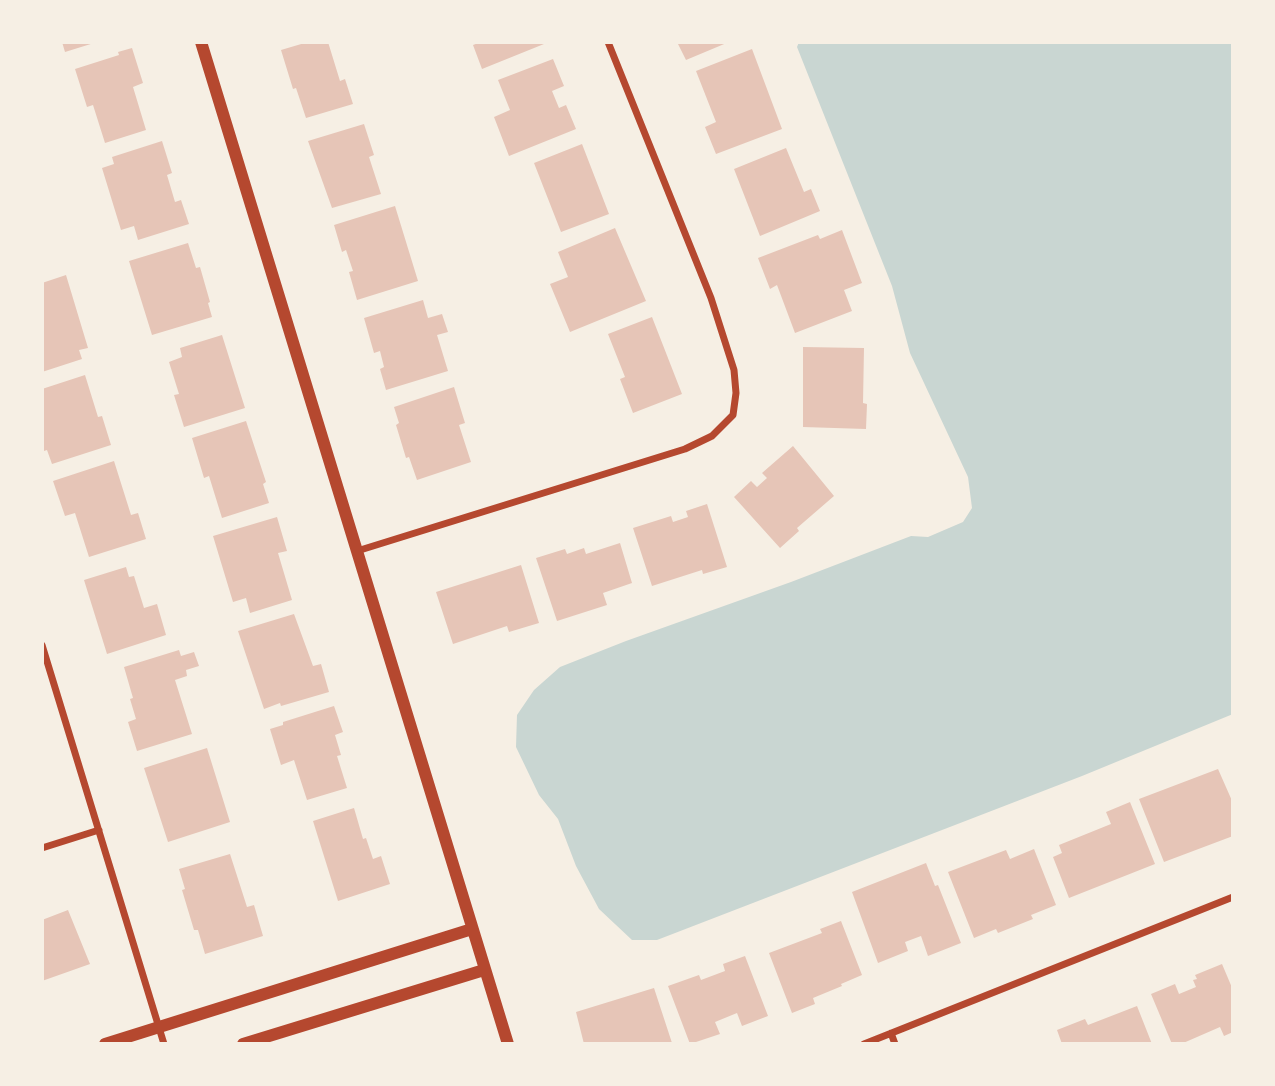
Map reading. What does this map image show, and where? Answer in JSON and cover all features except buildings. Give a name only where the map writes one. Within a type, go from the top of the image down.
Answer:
[{"type":"street","points":[[201,42],[508,1044]]},
{"type":"street","points":[[357,551],[685,449],[719,430],[733,415],[736,393],[734,370],[711,298],[608,42]]},
{"type":"street","points":[[42,645],[164,1044]]},
{"type":"street","points":[[42,848],[99,830]]},
{"type":"street","points":[[864,1044],[1233,897]]},
{"type":"street","points":[[105,1044],[472,929]]},
{"type":"street","points":[[243,1044],[484,970]]},
{"type":"street","points":[[891,1033],[895,1044]]},
{"type":"shaded area","points":[[799,42],[1233,42],[1233,714],[1082,776],[657,940],[632,940],[599,909],[576,866],[558,819],[539,795],[516,747],[517,715],[534,690],[560,667],[911,536],[928,537],[963,522],[972,508],[968,477],[910,353],[892,286],[797,47]]}]
